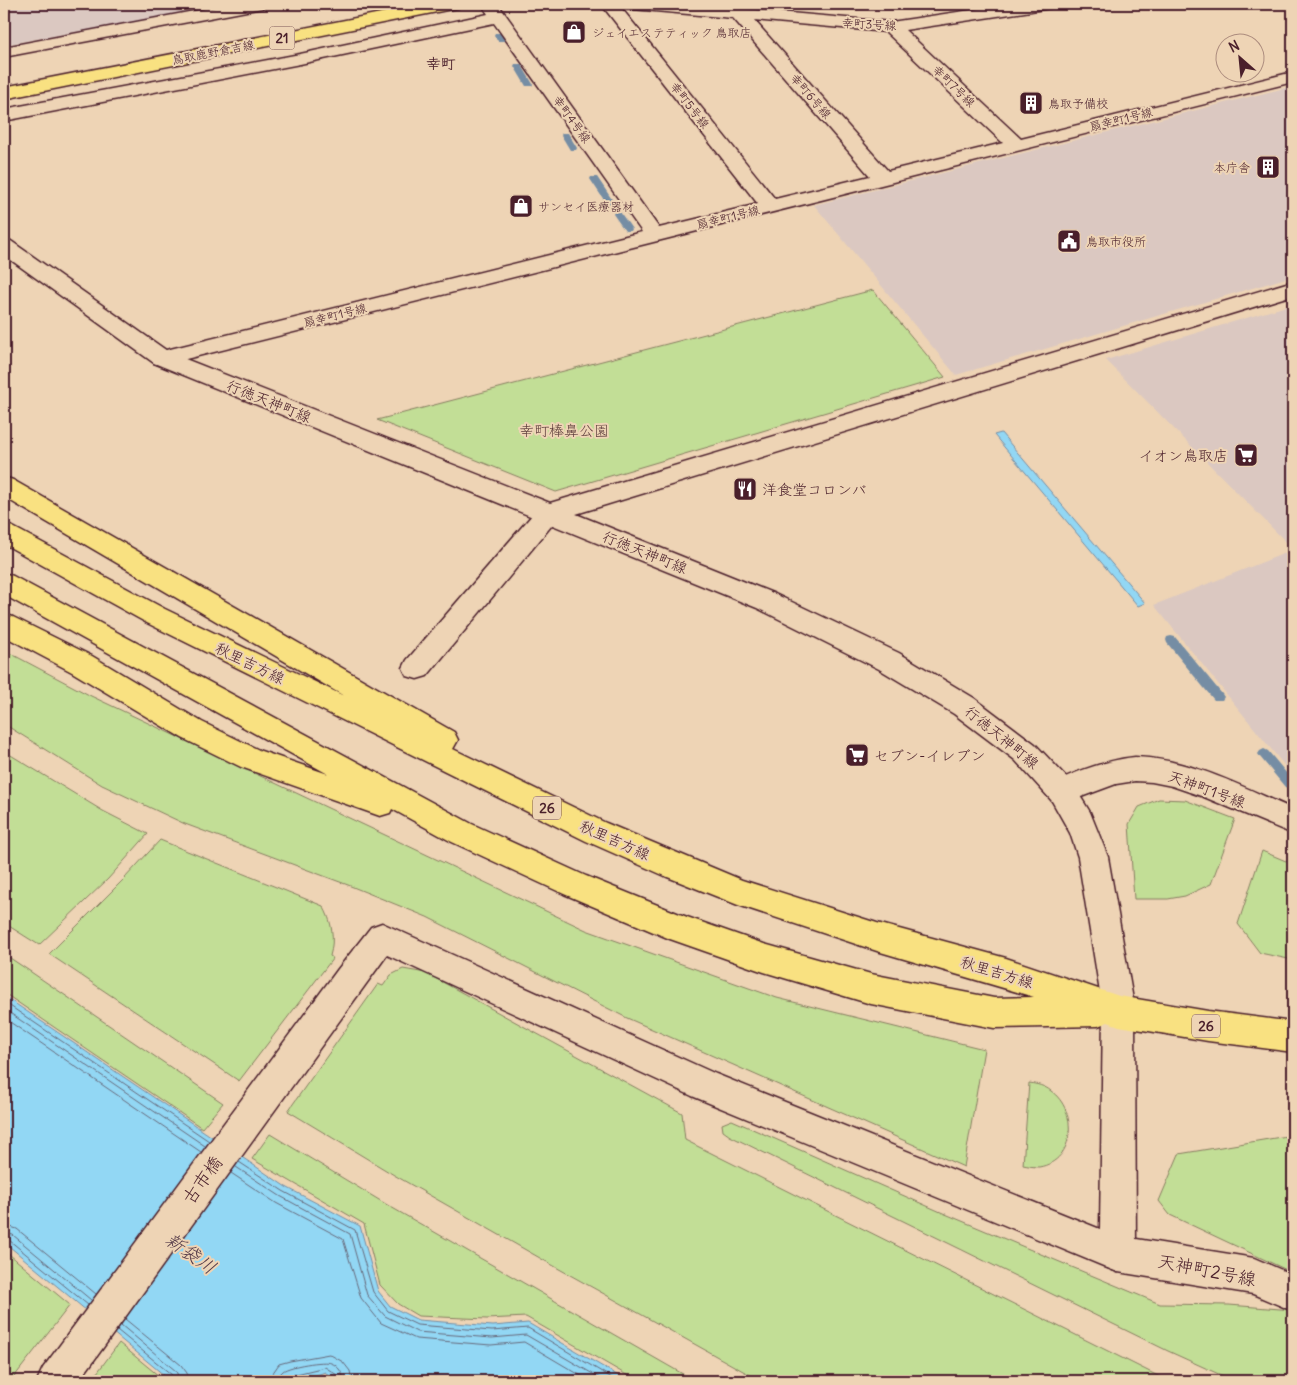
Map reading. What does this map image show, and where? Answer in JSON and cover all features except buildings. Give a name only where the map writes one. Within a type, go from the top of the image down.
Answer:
[{"type":"main road","name":"鳥取鹿野倉吉線","points":[[210,35],[373,4]]},
{"type":"main road","name":"鳥取鹿野倉吉線","points":[[4,93],[452,4]]},
{"type":"main road","points":[[4,486],[252,631],[404,716],[596,832]]},
{"type":"main road","name":"秋里吉方線","points":[[4,533],[156,616],[596,832],[676,868],[747,895],[877,937],[1006,974],[1120,1011],[1208,1026],[1293,1037]]},
{"type":"main road","name":"秋里吉方線","points":[[4,584],[462,833],[575,885],[681,929],[764,958],[871,990],[994,1013],[1120,1011]]},
{"type":"main road","points":[[4,624],[82,664],[192,730],[251,759],[462,833]]},
{"type":"street","points":[[4,52],[257,4]]},
{"type":"street","name":"幸町5号線","points":[[610,4],[770,206]]},
{"type":"street","name":"幸町3号線","points":[[632,4],[892,27],[1044,4]]},
{"type":"street","points":[[4,116],[300,58],[494,10]]},
{"type":"street","name":"幸町4号線","points":[[494,10],[654,235]]},
{"type":"street","name":"幸町6号線","points":[[739,14],[883,178]]},
{"type":"street","name":"幸町7号線","points":[[892,27],[1016,145]]},
{"type":"street","name":"扇幸町1号線","points":[[162,358],[1293,77]]},
{"type":"street","name":"行徳天神町線","points":[[4,245],[162,358],[766,601],[889,661],[964,706],[1025,752],[1062,792],[1075,812],[1093,857],[1120,1011],[1118,1254]]},
{"type":"street","points":[[417,668],[548,513],[1293,288]]},
{"type":"street","name":"天神町1号線","points":[[1062,792],[1087,780],[1118,771],[1152,770],[1175,775],[1201,784],[1293,822]]},
{"type":"street","name":"古市橋","points":[[56,1381],[349,979],[382,937],[704,1085],[1118,1254]]},
{"type":"street","name":"天神町2号線","points":[[1118,1254],[1254,1276],[1293,1293]]},
{"type":"shaded area","points":[[4,4],[231,4],[4,45]]},
{"type":"shaded area","name":"鳥取市役所","points":[[1293,86],[1293,276],[956,375],[814,205]]},
{"type":"shaded area","name":"イオン鳥取店","points":[[1293,304],[1293,549],[1106,360]]},
{"type":"shaded area","points":[[1293,550],[1293,776],[1154,605]]},
{"type":"green space","name":"幸町棒鼻公園","points":[[873,290],[945,377],[556,492],[377,420]]},
{"type":"green space","points":[[4,650],[91,696],[586,930],[777,998],[984,1049],[964,1167],[627,1018],[427,917],[348,885],[185,824],[102,785],[4,724]]},
{"type":"green space","points":[[4,751],[103,811],[148,834],[108,879],[39,945],[4,923]]},
{"type":"green space","points":[[1159,799],[1185,800],[1235,819],[1211,884],[1185,896],[1168,899],[1134,899],[1129,824],[1139,807]]},
{"type":"green space","points":[[160,840],[323,906],[329,918],[332,930],[332,950],[330,956],[333,958],[239,1081],[49,954]]},
{"type":"green space","points":[[1262,851],[1293,864],[1293,960],[1260,953],[1238,924]]},
{"type":"green space","points":[[4,954],[223,1103],[202,1128],[4,993]]},
{"type":"green space","points":[[403,969],[426,973],[682,1113],[685,1140],[1168,1381],[761,1381],[394,1175],[288,1111],[378,984],[383,986],[391,975]]},
{"type":"green space","points":[[1029,1083],[1046,1088],[1060,1099],[1066,1110],[1069,1122],[1069,1134],[1066,1145],[1060,1155],[1051,1163],[1039,1167],[1023,1165]]},
{"type":"green space","points":[[732,1120],[943,1213],[1160,1304],[1229,1305],[1293,1310],[1293,1381],[1234,1381],[1168,1351],[730,1136],[723,1131],[722,1124]]},
{"type":"green space","points":[[270,1134],[389,1206],[695,1381],[637,1381],[526,1317],[487,1319],[418,1316],[398,1304],[380,1285],[364,1224],[252,1159]]},
{"type":"green space","points":[[1293,1135],[1293,1273],[1170,1215],[1159,1201],[1179,1154]]},
{"type":"green space","points":[[4,1250],[70,1305],[11,1381],[4,1381]]},
{"type":"green space","points":[[119,1343],[165,1381],[91,1381]]},
{"type":"water","points":[[1001,433],[1145,603],[1138,606],[994,435]]},
{"type":"water","name":"新袋川","points":[[4,996],[286,1187],[360,1226],[378,1291],[390,1306],[418,1320],[493,1326],[528,1323],[627,1381],[336,1381],[325,1372],[314,1376],[268,1381],[171,1381],[4,1242]]},
{"type":"waterway","points":[[498,35],[501,39]]},
{"type":"waterway","points":[[518,66],[529,84]]},
{"type":"waterway","points":[[565,135],[573,148]]},
{"type":"waterway","points":[[594,179],[611,204]]},
{"type":"waterway","points":[[617,214],[628,229]]},
{"type":"waterway","points":[[1171,640],[1218,697]]},
{"type":"waterway","points":[[1264,754],[1289,784]]},
{"type":"place","name":"ジェイエステティック 鳥取店","points":[[574,32]]},
{"type":"place","name":"鳥取予備校","points":[[1031,103]]},
{"type":"place","name":"本庁舎","points":[[1268,167]]},
{"type":"place","name":"サンセイ医療器材","points":[[521,206]]},
{"type":"place","name":"鳥取市役所","points":[[1069,241]]},
{"type":"place","name":"イオン鳥取店","points":[[1246,455]]},
{"type":"place","name":"洋食堂コロンバ","points":[[745,489]]},
{"type":"place","name":"セブン-イレブン","points":[[857,755]]},
{"type":"district","name":"幸町","points":[[441,63]]}]
